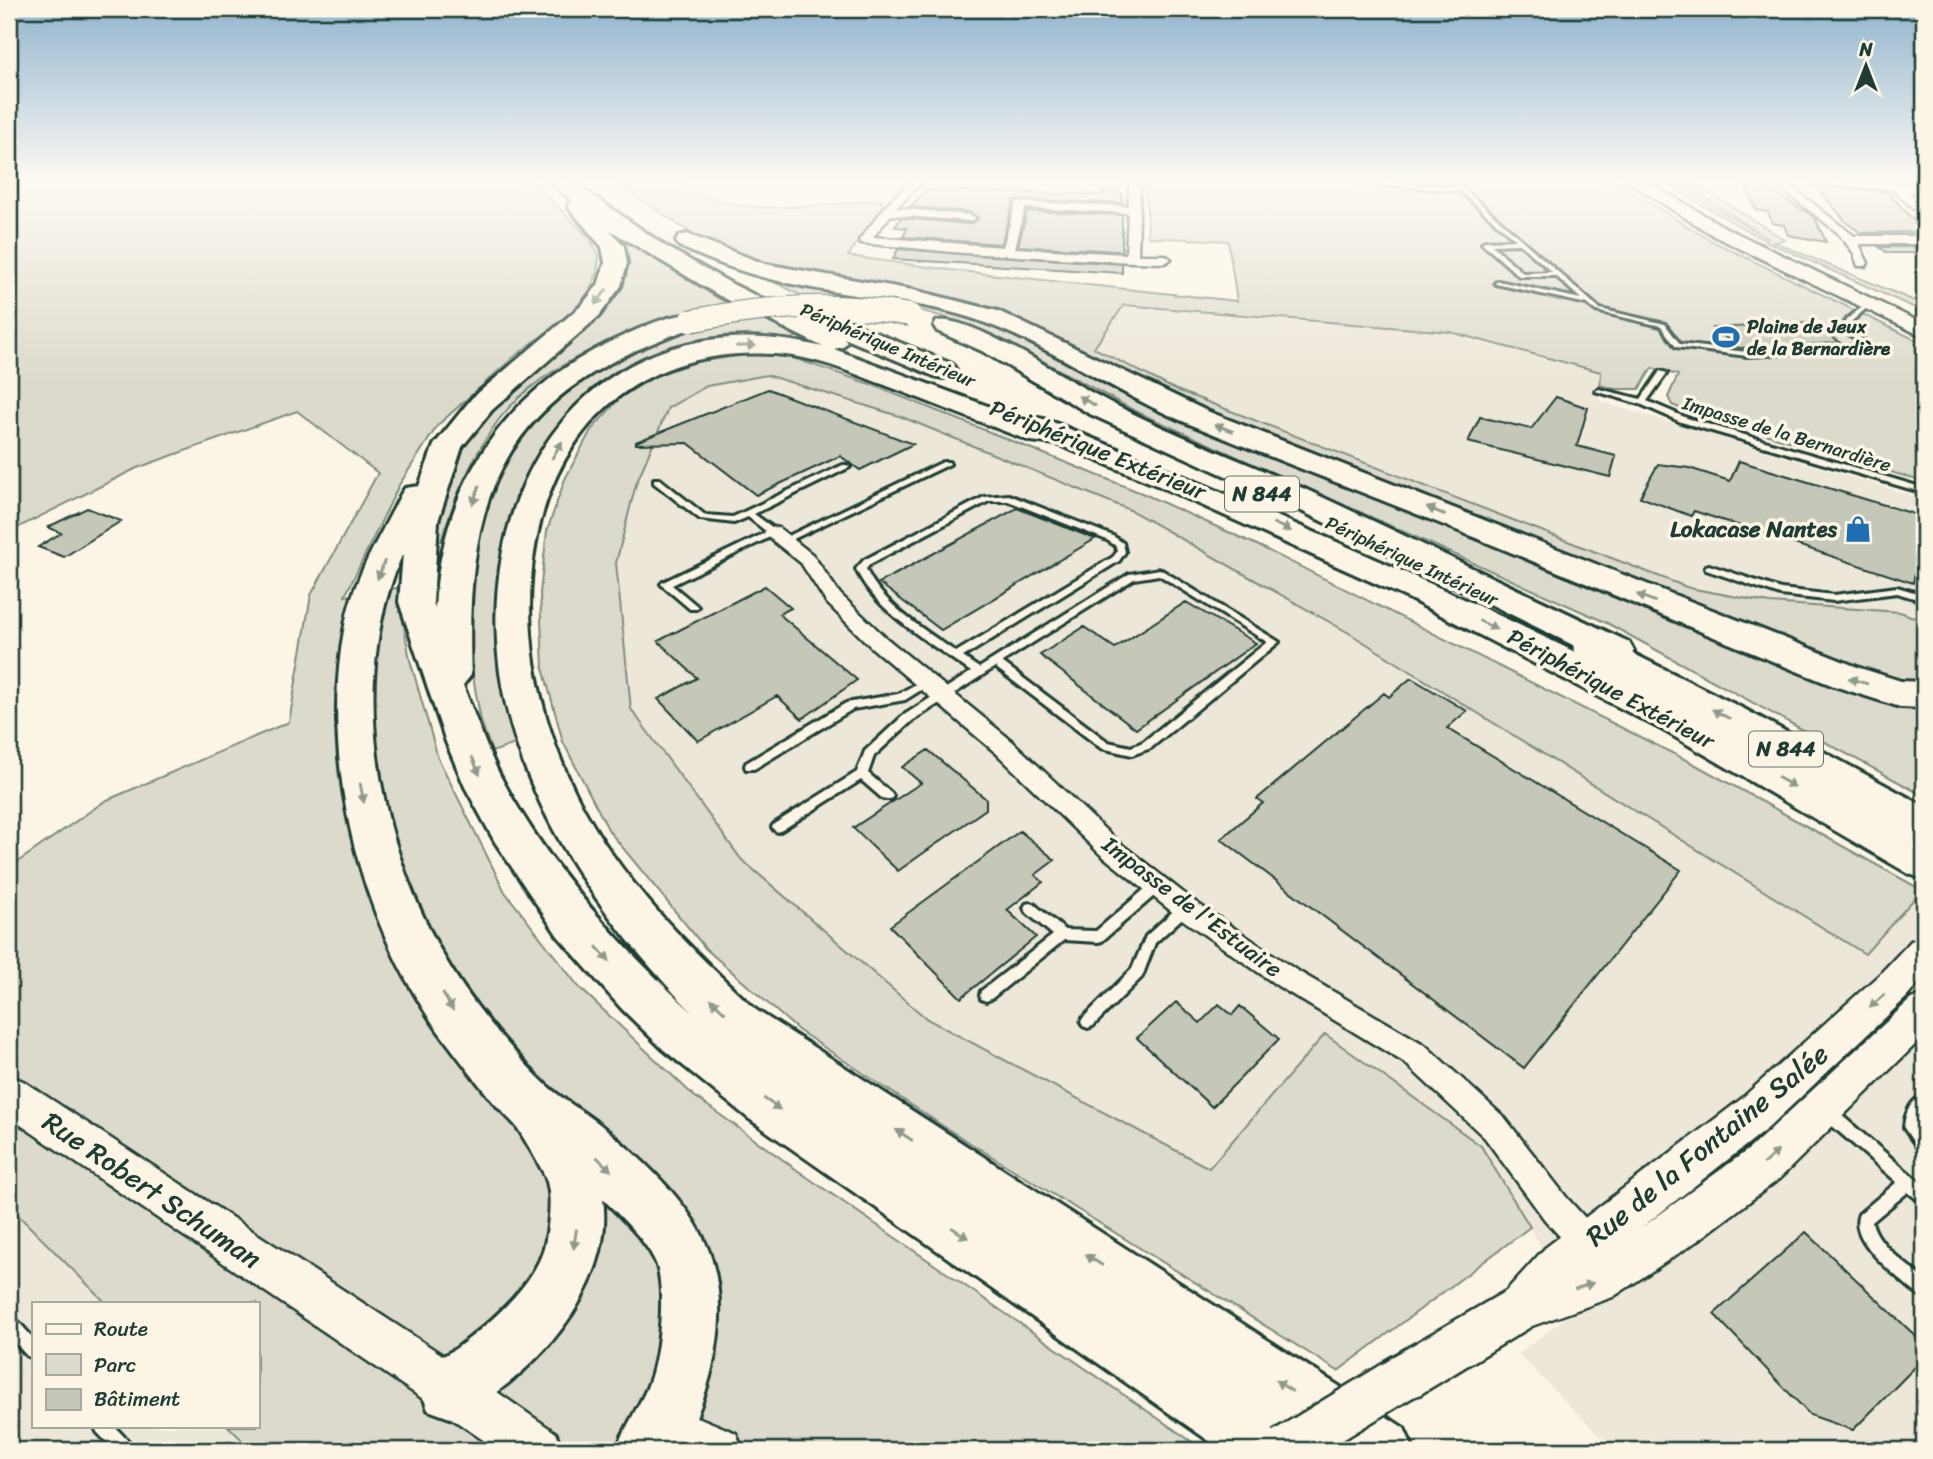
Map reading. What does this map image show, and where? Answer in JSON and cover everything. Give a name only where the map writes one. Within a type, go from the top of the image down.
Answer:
[{"type":"highway","points":[[450,1388],[485,1367],[555,1292],[574,1250],[579,1213],[572,1175],[533,1108],[465,1030],[408,934],[372,842],[356,762],[354,690],[364,617],[383,565],[416,494],[448,445],[482,404],[590,311],[609,286],[616,263],[614,249]]},
{"type":"highway","name":"Périphérique Extérieur","points":[[655,249],[759,307],[857,353],[1249,513],[1421,592],[1629,697],[1877,816]]},
{"type":"highway","name":"Périphérique Intérieur","points":[[684,249],[827,322],[942,370],[1202,469],[1312,515],[1506,605],[1684,695],[1877,816]]},
{"type":"highway","points":[[704,249],[738,265],[768,274],[902,294],[990,317],[1049,343],[1120,382],[1209,423],[1419,504],[1847,677],[1900,694],[1924,695]]},
{"type":"highway","points":[[453,702],[452,636],[457,557],[478,487],[505,437],[529,407],[570,373],[612,349],[690,321],[749,310],[798,306],[849,306],[911,315],[975,338],[1100,408],[1296,497],[1664,674],[1684,695]]},
{"type":"highway","points":[[1061,436],[1040,435],[841,359],[788,346],[738,346],[702,350],[671,358],[626,377],[595,401],[568,433],[545,471],[529,512],[518,559],[514,628],[516,662],[534,735],[556,794],[599,869],[659,946],[739,1026],[1382,1450]]},
{"type":"highway","points":[[448,445],[422,521],[416,601],[465,742],[485,787],[540,875],[574,922],[639,994],[681,1034],[766,1100],[1276,1450]]},
{"type":"highway","name":"N 844","points":[[1877,816],[1924,826]]},
{"type":"highway","name":"N 844","points":[[1877,816],[1924,862]]},
{"type":"highway","points":[[533,1108],[574,1136],[651,1209],[684,1259],[690,1305],[688,1348],[668,1413],[644,1448]]},
{"type":"street","points":[[983,249],[1166,259]]},
{"type":"street","points":[[1132,249],[1132,258]]},
{"type":"street","points":[[1755,249],[1924,331]]},
{"type":"street","points":[[1777,249],[1924,316]]},
{"type":"street","points":[[1859,249],[1862,263]]},
{"type":"street","name":"Impasse de l'Estuaire","points":[[778,536],[807,559],[833,598],[878,642],[1004,747],[1108,847],[1185,908],[1287,978],[1415,1054],[1495,1128],[1556,1209],[1586,1242]]},
{"type":"street","name":"Rue de la Fontaine Salée","points":[[1520,1308],[1560,1263],[1754,1114],[1884,995],[1924,952]]},
{"type":"street","name":"Rue de la Fontaine Salée","points":[[1284,1450],[1520,1308],[1597,1281],[1663,1238],[1764,1164],[1924,1011]]},
{"type":"street","name":"Rue Robert Schuman","points":[[9,1094],[539,1450]]},
{"type":"street","points":[[644,1448],[682,1440],[719,1450]]},
{"type":"lane","points":[[1491,249],[1521,275],[1557,274]]},
{"type":"lane","points":[[1529,249],[1598,310],[1663,325],[1678,346],[1747,354],[1870,347],[1844,328],[1849,320],[1868,304]]},
{"type":"lane","points":[[1499,283],[1590,303]]},
{"type":"lane","name":"Impasse de la Bernardière","points":[[1643,402],[1663,373]]},
{"type":"lane","name":"Impasse de la Bernardière","points":[[1599,391],[1643,402],[1684,420],[1924,491]]},
{"type":"lane","points":[[694,607],[666,584],[946,464]]},
{"type":"lane","points":[[657,481],[703,517],[734,520],[846,467]]},
{"type":"lane","points":[[957,656],[1116,559],[1121,552],[1119,545],[1110,538],[1009,498],[997,497],[987,499],[867,562],[860,569],[862,579],[892,609],[979,673]]},
{"type":"lane","points":[[748,513],[778,536]]},
{"type":"lane","points":[[1709,568],[1780,592],[1834,598],[1897,590],[1924,598]]},
{"type":"lane","points":[[750,766],[850,706],[933,690],[979,673],[995,662],[1132,576],[1160,572],[1274,642],[1147,745],[1132,751],[1105,745],[995,662]]},
{"type":"lane","points":[[778,827],[862,774],[869,754],[908,718],[933,690]]},
{"type":"lane","points":[[862,774],[887,796]]},
{"type":"lane","points":[[1030,908],[1062,935],[1098,937],[1157,886]]},
{"type":"lane","points":[[1088,1022],[1137,973],[1150,940],[1185,908]]},
{"type":"lane","points":[[986,995],[1062,935]]},
{"type":"lane","points":[[1924,1101],[1912,1115],[1911,1128],[1924,1145]]},
{"type":"lane","points":[[1823,1109],[1924,1196]]},
{"type":"lane","points":[[1908,1182],[1864,1219],[1864,1228],[1871,1240],[1924,1289]]},
{"type":"lane","points":[[9,1324],[32,1349]]},
{"type":"lane","points":[[105,1428],[125,1450]]},
{"type":"shaded area","points":[[1123,305],[1450,332],[1602,372],[1599,401],[1924,499],[1924,621],[1900,612],[1770,603],[1689,588],[1174,389],[1094,348]]},
{"type":"shaded area","points":[[767,375],[902,417],[1130,510],[1349,633],[1866,954],[1924,888],[1924,1450],[1630,1450],[1600,1436],[1518,1354],[1578,1308],[1481,1146],[1325,1034],[1209,1168],[927,1019],[741,859],[631,709],[616,563],[636,484],[668,408],[707,386]]},
{"type":"shaded area","points":[[9,1206],[105,1302],[32,1302],[32,1428],[230,1428],[252,1450],[9,1450]]},
{"type":"green space","points":[[9,249],[596,249],[599,256],[597,273],[590,290],[572,313],[515,356],[438,425],[399,485],[345,596],[397,588],[410,660],[438,758],[505,892],[579,987],[694,1096],[804,1175],[1204,1450],[252,1450],[230,1428],[259,1428],[259,1302],[105,1302],[9,1206],[9,868],[105,801],[289,722],[311,595],[378,473],[297,411],[137,468],[9,532]]},
{"type":"green space","points":[[619,249],[639,249],[729,305],[634,332],[570,361],[541,380],[516,401],[495,425],[464,481],[441,541],[432,543],[440,499],[462,445],[493,406],[582,324]]},
{"type":"green space","points":[[716,249],[853,249],[848,256],[1237,301],[1229,249],[1729,249],[1924,344],[1924,482],[1672,405],[1668,397],[1678,375],[1652,368],[1639,389],[1615,389],[1600,385],[1601,372],[1450,332],[1124,305],[1094,348],[1174,389],[1689,588],[1770,603],[1900,612],[1924,621],[1924,796],[1605,622],[1135,411],[1011,344],[944,317],[895,303],[802,296],[776,283],[776,271]]},
{"type":"green space","points":[[1784,249],[1791,249],[1924,305],[1924,312]]},
{"type":"green space","points":[[751,314],[798,336],[785,342],[722,343],[647,362],[520,499],[521,742],[492,752],[481,721],[463,622],[472,554],[490,492],[512,439],[547,398],[642,342]]},
{"type":"green space","points":[[752,354],[790,357],[870,384],[1144,494],[1257,545],[1694,764],[1922,890],[1865,954],[1349,633],[1130,510],[902,417],[767,375],[707,386],[668,408],[636,484],[616,563],[631,709],[741,859],[927,1019],[1209,1168],[1325,1034],[1481,1146],[1530,1227],[1338,1371],[946,1128],[798,1030],[706,949],[609,831],[563,742],[543,668],[540,593],[547,531],[565,479],[591,430],[620,398],[657,375],[696,362]]},
{"type":"building","points":[[899,249],[1122,264],[1122,273],[893,259]]},
{"type":"building","points":[[1082,249],[1122,249],[1122,251]]},
{"type":"building","points":[[1882,249],[1924,249],[1924,253],[1888,253]]},
{"type":"building","points":[[1812,323],[1840,343],[1739,348],[1713,328]]},
{"type":"building","points":[[768,389],[913,444],[860,470],[840,456],[756,495],[688,443],[636,444]]},
{"type":"building","points":[[1556,397],[1588,408],[1577,446],[1616,456],[1610,477],[1468,442],[1480,417],[1531,429]]},
{"type":"building","points":[[1739,461],[1924,517],[1924,556],[1919,554],[1913,583],[1694,511],[1691,516],[1640,497],[1658,464],[1689,468],[1730,481]]},
{"type":"building","points":[[87,508],[121,521],[64,557],[38,547],[61,533],[48,527]]},
{"type":"building","points":[[1017,508],[1095,539],[941,630],[879,583]]},
{"type":"building","points":[[765,586],[791,608],[779,614],[857,680],[802,719],[777,696],[698,741],[658,699],[697,678],[658,641]]},
{"type":"building","points":[[1186,602],[1256,643],[1136,729],[1040,655],[1084,627],[1115,648]]},
{"type":"building","points":[[1411,678],[1467,711],[1447,728],[1681,870],[1524,1068],[1221,839],[1263,803],[1257,799],[1384,693],[1389,697]]},
{"type":"building","points":[[928,750],[986,799],[986,809],[898,871],[853,828],[921,783],[902,767]]},
{"type":"building","points":[[1020,831],[1055,860],[1035,875],[1043,882],[1007,910],[1036,937],[961,998],[890,926]]},
{"type":"building","points":[[1176,1002],[1200,1023],[1219,1004],[1232,1015],[1240,1006],[1279,1039],[1212,1107],[1137,1038]]},
{"type":"building","points":[[1806,1232],[1924,1344],[1924,1358],[1853,1430],[1810,1415],[1714,1314]]},
{"type":"place","name":"Plaine de Jeux de la Bernardière","points":[[1726,337]]},
{"type":"place","name":"Lokacase Nantes","points":[[1858,529]]}]
